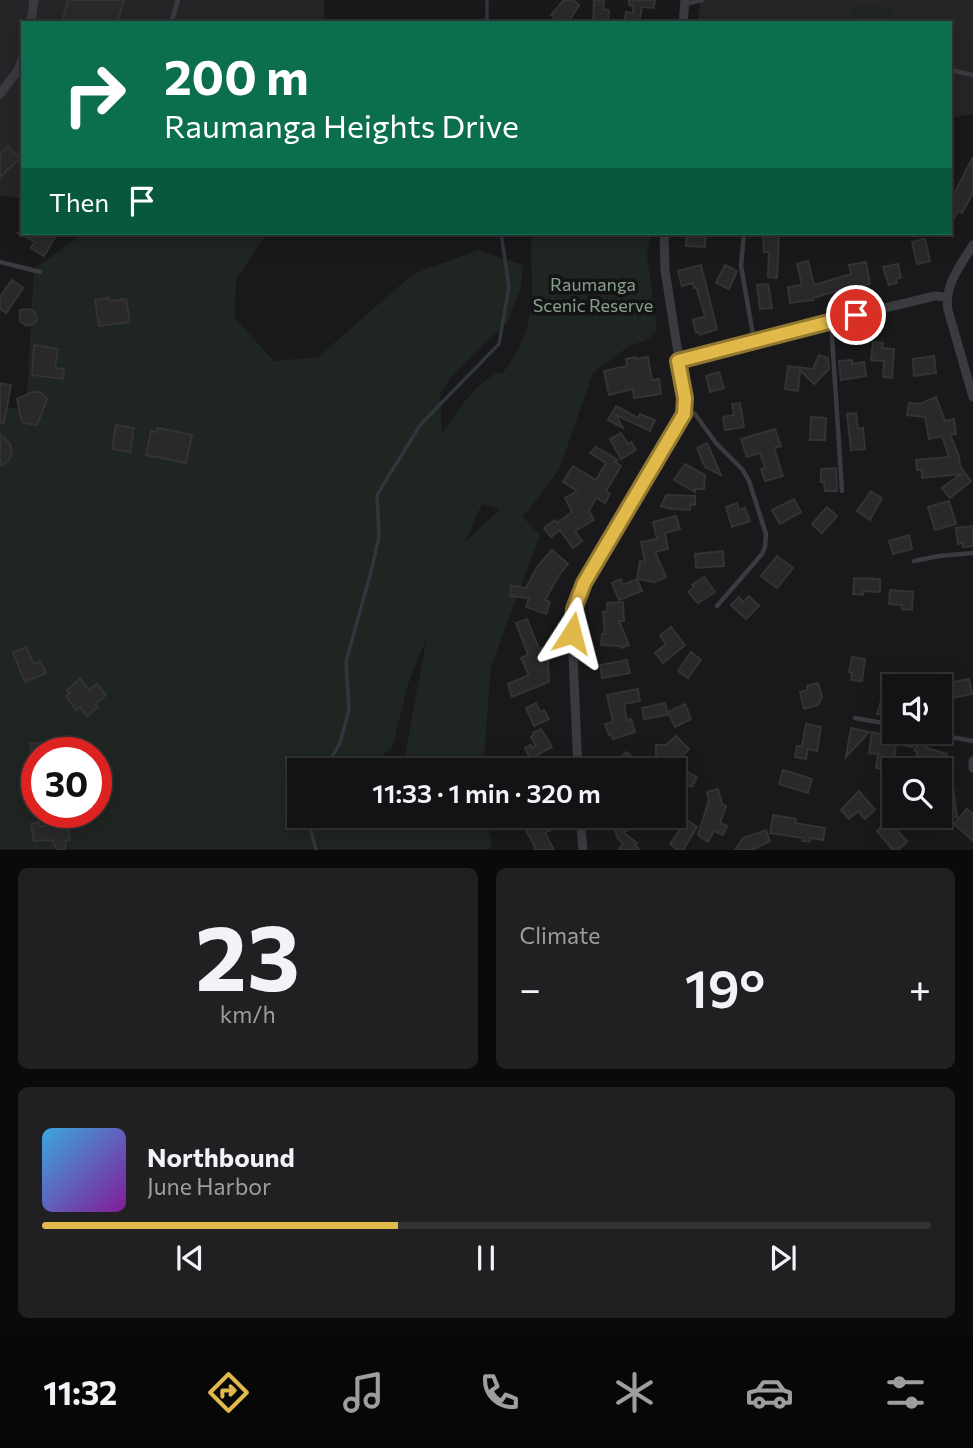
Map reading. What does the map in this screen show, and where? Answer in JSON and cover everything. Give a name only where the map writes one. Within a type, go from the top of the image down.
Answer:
[{"type":"street","points":[[31,21],[34,0]]},
{"type":"street","points":[[683,21],[685,2]]},
{"type":"street","points":[[0,94],[21,63]]},
{"type":"street","points":[[577,758],[572,645],[574,609],[584,583],[673,435],[685,408],[664,270],[664,235]]},
{"type":"street","points":[[973,245],[951,281],[947,297],[948,310],[973,397]]},
{"type":"street","points":[[678,361],[935,296],[947,297]]},
{"type":"street","points":[[973,761],[973,768]]},
{"type":"street","points":[[581,828],[583,849]]},
{"type":"lane","points":[[173,21],[178,0]]},
{"type":"lane","points":[[685,2],[702,0]]},
{"type":"lane","points":[[952,70],[973,75]]},
{"type":"lane","points":[[744,235],[741,266],[754,341]]},
{"type":"lane","points":[[0,262],[40,272]]},
{"type":"lane","points":[[830,321],[842,491]]},
{"type":"lane","points":[[685,408],[695,414],[716,443],[742,468],[757,503],[766,534],[762,554],[717,606]]},
{"type":"lane","points":[[914,561],[973,553]]},
{"type":"lane","points":[[855,718],[882,723]]},
{"type":"lane","points":[[952,737],[973,741]]},
{"type":"shaded area","points":[[0,0],[324,0],[324,21],[21,21],[21,199],[0,195]]},
{"type":"shaded area","points":[[700,0],[973,0],[973,114],[952,118],[952,21],[698,21]]},
{"type":"green space","points":[[855,3],[892,10],[889,21],[852,20]]},
{"type":"green space","name":"Raumanga Scenic Reserve","points":[[80,235],[266,235],[236,280],[235,318],[274,361],[318,357],[413,274],[478,250],[523,265],[521,288],[508,321],[453,375],[440,394],[442,434],[477,388],[494,374],[503,372],[523,338],[531,306],[531,235],[651,235],[647,255],[657,330],[647,340],[629,346],[593,373],[559,470],[523,517],[540,535],[491,667],[484,758],[404,758],[427,637],[407,687],[392,748],[379,758],[362,755],[362,758],[287,758],[287,828],[489,828],[492,849],[0,849],[0,406],[26,410],[34,269]],"holes":[[[482,504],[500,509],[465,542]]]},
{"type":"building","points":[[68,0],[124,0],[118,21],[63,21]]},
{"type":"building","points":[[564,0],[573,0],[579,5],[569,21],[558,21],[551,15]]},
{"type":"building","points":[[594,0],[604,0],[603,9],[609,10],[608,21],[593,21]]},
{"type":"building","points":[[629,0],[655,0],[654,8],[642,7],[639,21],[624,21],[626,12],[633,13],[633,6],[629,5]]},
{"type":"building","points":[[8,146],[20,158],[0,177],[0,154]]},
{"type":"building","points":[[973,157],[973,193],[962,213],[958,211],[952,222],[953,196]]},
{"type":"building","points":[[23,235],[55,237],[44,256],[31,248],[35,242]]},
{"type":"building","points":[[686,235],[706,235],[705,247],[686,246]]},
{"type":"building","points":[[763,235],[779,235],[777,278],[768,277],[769,252],[764,252]]},
{"type":"building","points":[[925,239],[930,261],[917,264],[912,242]]},
{"type":"building","points":[[808,261],[814,285],[851,274],[849,265],[866,262],[870,284],[857,285],[813,300],[790,303],[788,287],[802,285],[797,264]]},
{"type":"building","points":[[898,264],[901,278],[896,279],[897,283],[889,285],[883,267]]},
{"type":"building","points":[[701,265],[717,329],[700,335],[699,332],[696,333],[693,320],[705,316],[696,287],[694,288],[693,283],[682,286],[678,271]]},
{"type":"building","points":[[725,265],[737,271],[729,289],[716,283]]},
{"type":"building","points":[[12,280],[23,288],[6,313],[0,309],[0,297]]},
{"type":"building","points":[[768,284],[772,308],[760,309],[757,285]]},
{"type":"building","points":[[109,298],[110,301],[126,299],[130,322],[99,326],[95,300]]},
{"type":"building","points":[[20,310],[34,311],[37,319],[35,323],[27,326],[20,321]]},
{"type":"building","points":[[873,342],[883,343],[882,348],[894,349],[892,378],[883,377],[884,361],[871,360]]},
{"type":"building","points":[[34,345],[58,349],[55,368],[64,369],[63,379],[32,375]]},
{"type":"building","points":[[819,355],[828,358],[829,369],[814,384],[800,370],[798,391],[785,389],[788,366],[813,369]]},
{"type":"building","points":[[934,356],[936,373],[914,376],[913,359]]},
{"type":"building","points":[[648,357],[652,380],[659,379],[661,394],[634,398],[633,389],[609,395],[604,371],[627,366],[626,359]]},
{"type":"building","points":[[852,360],[852,364],[864,362],[866,376],[841,380],[839,361]]},
{"type":"building","points":[[719,372],[724,388],[710,392],[706,376]]},
{"type":"building","points":[[0,383],[11,385],[4,423],[0,423]]},
{"type":"building","points":[[32,392],[40,392],[47,399],[37,425],[24,423],[17,399]]},
{"type":"building","points":[[936,397],[945,421],[954,419],[956,434],[950,435],[959,456],[960,466],[971,481],[950,498],[942,488],[961,474],[922,478],[922,470],[917,470],[916,460],[949,457],[942,436],[929,439],[925,417],[907,415],[909,403],[920,404]]},
{"type":"building","points":[[740,403],[744,427],[725,430],[723,417],[734,415],[732,404]]},
{"type":"building","points":[[616,406],[638,418],[640,414],[655,420],[650,431],[616,415],[623,428],[608,420]]},
{"type":"building","points":[[856,413],[858,429],[863,428],[865,449],[851,450],[847,414]]},
{"type":"building","points":[[811,417],[826,418],[825,440],[810,440]]},
{"type":"building","points":[[116,425],[134,428],[130,452],[112,449]]},
{"type":"building","points":[[158,428],[192,435],[186,463],[146,455],[151,431],[157,432]]},
{"type":"building","points":[[775,429],[781,446],[774,448],[783,476],[765,481],[761,469],[765,468],[760,453],[747,457],[741,439]]},
{"type":"building","points":[[621,433],[636,450],[621,459],[610,439]]},
{"type":"building","points":[[0,434],[10,444],[12,454],[8,461],[0,466]]},
{"type":"building","points":[[707,443],[721,475],[705,467],[697,448]]},
{"type":"building","points":[[596,447],[618,460],[615,462],[621,466],[606,491],[610,494],[605,503],[596,498],[589,511],[594,520],[575,531],[582,541],[573,548],[560,530],[551,537],[544,528],[555,520],[557,523],[572,512],[565,498],[577,491],[563,482],[573,466],[596,480],[606,463],[590,453]]},
{"type":"building","points":[[685,464],[705,475],[704,489],[695,489],[695,492],[674,480]]},
{"type":"building","points":[[836,468],[837,491],[825,491],[824,482],[821,482],[821,469]]},
{"type":"building","points":[[871,491],[882,498],[870,520],[857,511]]},
{"type":"building","points":[[666,495],[695,496],[695,505],[691,504],[690,510],[661,506]]},
{"type":"building","points":[[794,499],[801,512],[780,524],[772,510]]},
{"type":"building","points":[[949,501],[956,524],[935,530],[928,507]]},
{"type":"building","points":[[737,503],[739,510],[745,508],[750,521],[732,527],[726,507]]},
{"type":"building","points":[[827,507],[837,516],[822,533],[812,524]]},
{"type":"building","points":[[676,516],[680,529],[665,533],[668,549],[655,552],[666,577],[655,582],[637,579],[640,561],[645,562],[641,542],[657,539],[653,522]]},
{"type":"building","points":[[973,526],[973,546],[963,547],[963,543],[958,544],[956,528]]},
{"type":"building","points":[[909,535],[912,549],[893,554],[889,541]]},
{"type":"building","points":[[552,550],[568,564],[545,600],[550,602],[546,614],[526,607],[529,598],[510,596],[511,586],[526,588],[537,567]]},
{"type":"building","points":[[723,551],[724,566],[696,568],[695,554]]},
{"type":"building","points":[[777,556],[793,568],[777,588],[761,576]]},
{"type":"building","points":[[704,577],[715,592],[698,603],[688,592],[694,587],[692,585]]},
{"type":"building","points":[[854,578],[880,579],[880,592],[863,591],[863,595],[853,594]]},
{"type":"building","points":[[621,579],[623,585],[637,579],[642,591],[619,600],[612,583]]},
{"type":"building","points":[[890,590],[913,592],[912,610],[902,609],[902,605],[889,604]]},
{"type":"building","points":[[749,596],[759,606],[746,619],[731,605],[739,597],[743,602]]},
{"type":"building","points":[[623,602],[624,621],[619,621],[629,645],[621,648],[601,645],[602,634],[605,634],[603,612],[608,611],[607,603]]},
{"type":"building","points":[[527,619],[539,649],[541,648],[548,662],[549,682],[512,697],[508,684],[529,675],[521,658],[528,655],[516,623]]},
{"type":"building","points":[[671,627],[685,645],[663,663],[655,653],[666,644],[660,636]]},
{"type":"building","points":[[26,647],[34,664],[40,661],[46,673],[25,682],[13,653]]},
{"type":"building","points":[[691,652],[701,660],[688,678],[678,671]]},
{"type":"building","points":[[852,657],[865,659],[862,681],[851,680],[852,673],[849,672]]},
{"type":"building","points":[[627,660],[630,673],[602,678],[600,665]]},
{"type":"building","points":[[80,679],[89,690],[97,684],[106,695],[95,704],[98,707],[87,716],[80,707],[76,710],[66,696],[70,693],[67,690]]},
{"type":"building","points":[[969,679],[972,694],[952,698],[952,682]]},
{"type":"building","points":[[818,683],[822,697],[818,705],[804,709],[800,692],[808,690],[807,686]]},
{"type":"building","points":[[638,689],[640,701],[624,704],[627,721],[631,719],[635,732],[613,739],[605,724],[613,722],[607,695]]},
{"type":"building","points":[[882,698],[882,715],[877,714]]},
{"type":"building","points":[[536,703],[540,712],[544,710],[549,719],[534,726],[526,708]]},
{"type":"building","points":[[665,703],[668,715],[644,719],[642,708]]},
{"type":"building","points":[[685,704],[691,719],[675,727],[668,712]]},
{"type":"building","points":[[806,724],[821,727],[817,751],[808,749],[806,759],[795,757],[797,746],[802,746]]},
{"type":"building","points":[[851,728],[869,732],[846,757]]},
{"type":"building","points":[[541,729],[552,747],[537,755],[539,758],[530,758],[525,748],[536,746],[531,737]]},
{"type":"building","points":[[872,732],[882,734],[882,744],[896,744],[894,758],[882,758],[882,769],[876,768],[878,754],[869,753]]},
{"type":"building","points":[[676,736],[689,749],[680,758],[656,758],[656,745],[666,745]]},
{"type":"building","points":[[921,744],[947,754],[946,758],[920,758],[914,750]]},
{"type":"building","points":[[626,752],[635,758],[621,758]]},
{"type":"building","points":[[783,770],[812,779],[808,793],[779,784]]},
{"type":"building","points":[[686,772],[697,777],[692,787],[686,784]]},
{"type":"building","points":[[952,777],[957,817],[952,817]]},
{"type":"building","points":[[718,789],[722,804],[726,806],[720,823],[727,826],[723,835],[714,831],[708,842],[698,835],[709,800],[707,792]]},
{"type":"building","points":[[859,791],[875,810],[865,819],[858,811],[849,819],[841,810]]},
{"type":"building","points":[[967,809],[973,814],[973,841],[954,824]]},
{"type":"building","points":[[773,815],[796,819],[795,823],[825,828],[823,840],[811,838],[810,842],[802,841],[803,838],[770,833]]},
{"type":"building","points":[[686,821],[697,827],[683,850],[678,850],[670,844],[681,828],[686,828]]},
{"type":"building","points":[[882,826],[896,828],[907,842],[898,850],[893,850],[877,831]]},
{"type":"building","points":[[32,828],[68,828],[70,840],[66,840],[65,850],[57,850],[52,840],[34,841]]},
{"type":"building","points":[[531,828],[554,828],[545,833],[554,850],[534,850],[535,846],[526,831]]},
{"type":"building","points":[[614,828],[634,828],[623,832],[637,843],[635,845],[640,850],[618,850],[623,843],[618,839]]},
{"type":"building","points":[[766,830],[770,841],[752,850],[735,850],[743,838]]},
{"type":"waterway","points":[[487,0],[487,21]]},
{"type":"waterway","points":[[331,758],[340,743],[349,710],[346,662],[379,536],[377,495],[420,425],[499,344],[509,287],[501,235]]},
{"type":"waterway","points":[[310,828],[316,850]]},
{"type":"route","points":[[572,633],[574,609],[584,583],[684,414],[685,398],[678,361],[856,315]]}]
